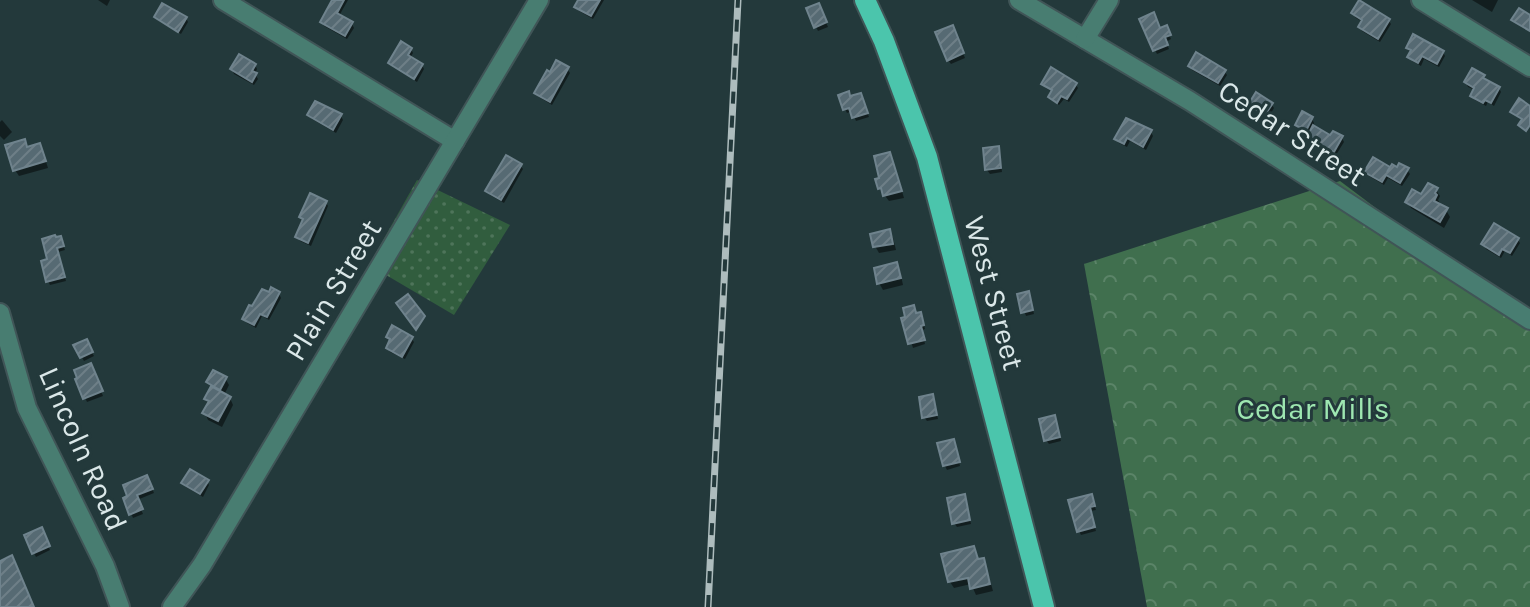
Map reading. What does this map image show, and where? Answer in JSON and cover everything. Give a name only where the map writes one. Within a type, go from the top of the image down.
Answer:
[{"type":"main road","name":"West Street","points":[[865,0],[884,41],[927,157],[1044,607]]},
{"type":"street","points":[[223,0],[455,141]]},
{"type":"street","name":"Plain Street","points":[[172,607],[202,565],[539,0]]},
{"type":"street","name":"Cedar Street","points":[[1019,0],[1190,101],[1530,320]]},
{"type":"street","points":[[1085,39],[1109,0]]},
{"type":"street","points":[[1421,0],[1530,67]]},
{"type":"street","name":"Lincoln Road","points":[[0,313],[27,408],[105,566],[120,607]]},
{"type":"green space","points":[[417,180],[510,225],[454,315],[369,265]]},
{"type":"green space","name":"Cedar Mills","points":[[1340,181],[1530,324],[1530,607],[1147,607],[1084,264]]},
{"type":"building","points":[[332,0],[344,0],[337,13],[353,22],[345,36],[320,22]]},
{"type":"building","points":[[578,0],[600,0],[591,16],[574,7]]},
{"type":"building","points":[[1359,0],[1390,19],[1378,39],[1358,27],[1362,20],[1351,13]]},
{"type":"building","points":[[162,3],[187,17],[178,32],[154,17]]},
{"type":"building","points":[[819,3],[827,22],[814,28],[806,8]]},
{"type":"building","points":[[1519,8],[1530,15],[1530,31],[1511,20]]},
{"type":"building","points":[[1154,12],[1160,28],[1167,25],[1171,35],[1165,37],[1168,45],[1153,51],[1139,19]]},
{"type":"building","points":[[953,25],[964,53],[947,61],[935,32]]},
{"type":"building","points":[[1413,34],[1444,51],[1437,64],[1422,56],[1418,63],[1407,57],[1411,50],[1406,48]]},
{"type":"building","points":[[401,41],[412,48],[408,55],[423,64],[414,79],[388,63]]},
{"type":"building","points":[[1196,52],[1226,70],[1218,83],[1188,66]]},
{"type":"building","points":[[239,54],[256,64],[252,71],[257,73],[252,82],[230,69]]},
{"type":"building","points":[[556,60],[569,67],[550,102],[534,93]]},
{"type":"building","points":[[1051,67],[1077,83],[1067,99],[1061,96],[1057,103],[1048,97],[1052,90],[1041,84]]},
{"type":"building","points":[[1472,68],[1500,87],[1491,103],[1485,100],[1483,103],[1470,96],[1474,88],[1464,82]]},
{"type":"building","points":[[849,91],[850,96],[861,93],[868,113],[852,118],[849,108],[843,110],[838,95]]},
{"type":"building","points":[[1256,92],[1273,103],[1265,115],[1248,105]]},
{"type":"building","points":[[1519,98],[1530,106],[1530,125],[1526,131],[1518,125],[1522,119],[1510,112]]},
{"type":"building","points":[[315,101],[342,114],[333,130],[307,115]]},
{"type":"building","points":[[1302,111],[1313,117],[1306,131],[1295,125]]},
{"type":"building","points":[[1126,118],[1152,130],[1143,147],[1127,138],[1124,144],[1114,139]]},
{"type":"building","points":[[1313,125],[1330,135],[1333,131],[1343,136],[1334,152],[1306,139]]},
{"type":"building","points":[[25,139],[27,147],[40,143],[46,161],[13,171],[5,145]]},
{"type":"building","points":[[999,146],[1001,168],[985,170],[983,148]]},
{"type":"building","points":[[890,152],[902,191],[883,196],[875,179],[879,178],[874,156]]},
{"type":"building","points":[[506,155],[522,164],[501,200],[485,191]]},
{"type":"building","points":[[1373,157],[1390,167],[1387,172],[1392,164],[1397,167],[1399,163],[1409,168],[1400,183],[1386,175],[1382,182],[1364,172]]},
{"type":"building","points":[[1428,183],[1438,188],[1434,201],[1448,208],[1440,222],[1405,202],[1412,189],[1421,194]]},
{"type":"building","points":[[310,193],[327,201],[308,243],[295,237],[303,219],[299,217]]},
{"type":"building","points":[[1494,223],[1519,238],[1510,253],[1502,249],[1499,255],[1481,244]]},
{"type":"building","points":[[890,229],[893,244],[873,247],[870,234]]},
{"type":"building","points":[[61,236],[64,246],[57,248],[65,277],[46,282],[41,261],[47,259],[42,239]]},
{"type":"building","points":[[897,262],[901,278],[877,284],[874,268]]},
{"type":"building","points":[[271,287],[280,292],[267,317],[260,314],[254,325],[242,319],[262,289],[269,292]]},
{"type":"building","points":[[1029,291],[1033,310],[1021,313],[1017,294]]},
{"type":"building","points":[[408,294],[425,316],[416,330],[396,303]]},
{"type":"building","points":[[914,305],[916,313],[921,312],[925,340],[908,344],[901,318],[905,317],[903,308]]},
{"type":"building","points":[[392,325],[413,337],[402,357],[386,348],[390,339],[386,337]]},
{"type":"building","points":[[87,339],[93,352],[80,358],[73,345]]},
{"type":"building","points":[[91,363],[103,391],[83,399],[74,370]]},
{"type":"building","points":[[213,370],[227,377],[220,390],[206,382]]},
{"type":"building","points":[[211,386],[231,397],[218,421],[202,413],[209,401],[204,399]]},
{"type":"building","points":[[933,394],[937,415],[922,418],[919,397]]},
{"type":"building","points":[[1055,415],[1060,437],[1044,441],[1039,419]]},
{"type":"building","points":[[954,439],[960,462],[943,466],[937,443]]},
{"type":"building","points":[[190,469],[209,480],[200,494],[181,483]]},
{"type":"building","points":[[147,475],[153,489],[137,495],[143,509],[129,515],[123,498],[127,496],[123,485]]},
{"type":"building","points":[[965,494],[970,520],[952,524],[947,498]]},
{"type":"building","points":[[1092,494],[1095,506],[1090,507],[1095,527],[1077,532],[1068,500]]},
{"type":"building","points":[[42,527],[50,546],[32,554],[24,535]]},
{"type":"building","points":[[974,546],[978,559],[984,558],[990,584],[970,589],[968,578],[948,582],[941,554]]},
{"type":"building","points":[[12,555],[34,607],[0,607],[0,561]]},
{"type":"railway","points":[[708,607],[738,0]]}]
